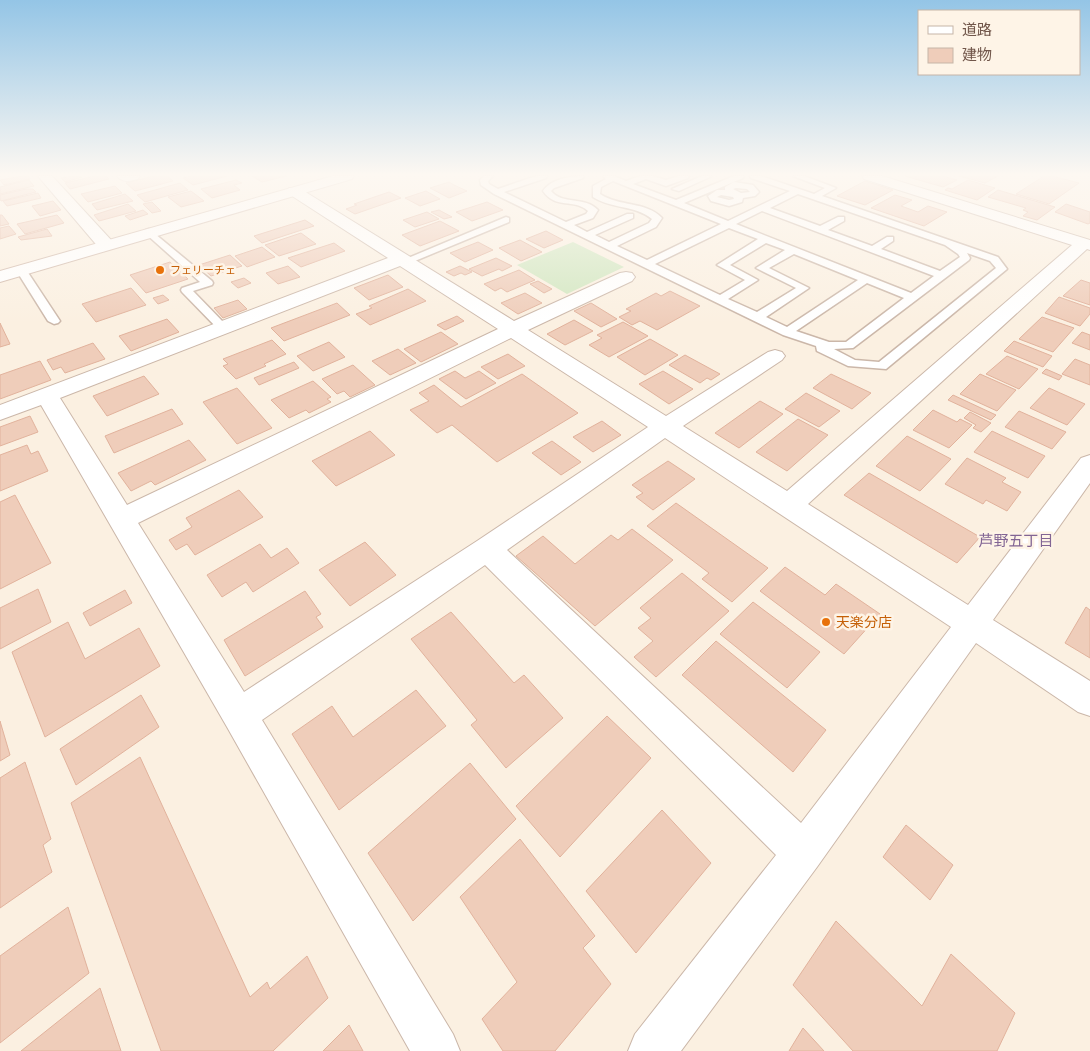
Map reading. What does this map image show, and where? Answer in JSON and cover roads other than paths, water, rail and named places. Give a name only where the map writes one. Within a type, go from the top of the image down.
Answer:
[{"type":"street","points":[[88,225],[106,245]]},
{"type":"street","points":[[0,277],[174,225]]},
{"type":"street","points":[[348,225],[789,505],[1090,700]]},
{"type":"street","points":[[1026,225],[1087,244]]},
{"type":"street","points":[[789,505],[1087,244]]},
{"type":"street","points":[[1,256],[21,270]]},
{"type":"street","points":[[0,414],[404,260]]},
{"type":"street","points":[[123,519],[512,330],[626,277]]},
{"type":"street","points":[[239,715],[665,427],[775,356]]},
{"type":"street","points":[[47,396],[123,519],[436,1051]]},
{"type":"street","points":[[652,1051],[803,853],[1090,464]]},
{"type":"street","points":[[487,549],[803,853]]},
{"type":"lane","points":[[404,260],[493,225]]},
{"type":"lane","points":[[566,225],[852,363],[882,366],[1002,269],[994,260],[896,225]]},
{"type":"lane","points":[[587,235],[610,225]]},
{"type":"lane","points":[[609,246],[653,225]]},
{"type":"lane","points":[[647,264],[727,225]]},
{"type":"lane","points":[[732,225],[914,298]]},
{"type":"lane","points":[[806,225],[943,276]]},
{"type":"lane","points":[[820,230],[829,225]]},
{"type":"lane","points":[[149,232],[208,282],[186,290],[222,328]]},
{"type":"lane","points":[[720,299],[753,280],[722,265],[765,239]]},
{"type":"lane","points":[[873,250],[890,239]]},
{"type":"lane","points":[[803,339],[829,346],[849,345],[965,258],[962,252],[948,243]]},
{"type":"lane","points":[[758,317],[804,288],[761,268],[792,250]]},
{"type":"lane","points":[[21,270],[54,321]]},
{"type":"lane","points":[[787,332],[866,279]]},
{"type":"lane","points":[[839,297],[855,304]]},
{"type":"lane","points":[[817,312],[833,318]]},
{"type":"place","name":"フェリーチェ","points":[[160,270]]},
{"type":"place","name":"天楽分店","points":[[826,622]]},
{"type":"district","name":"芦野五丁目","points":[[1016,541]]}]
